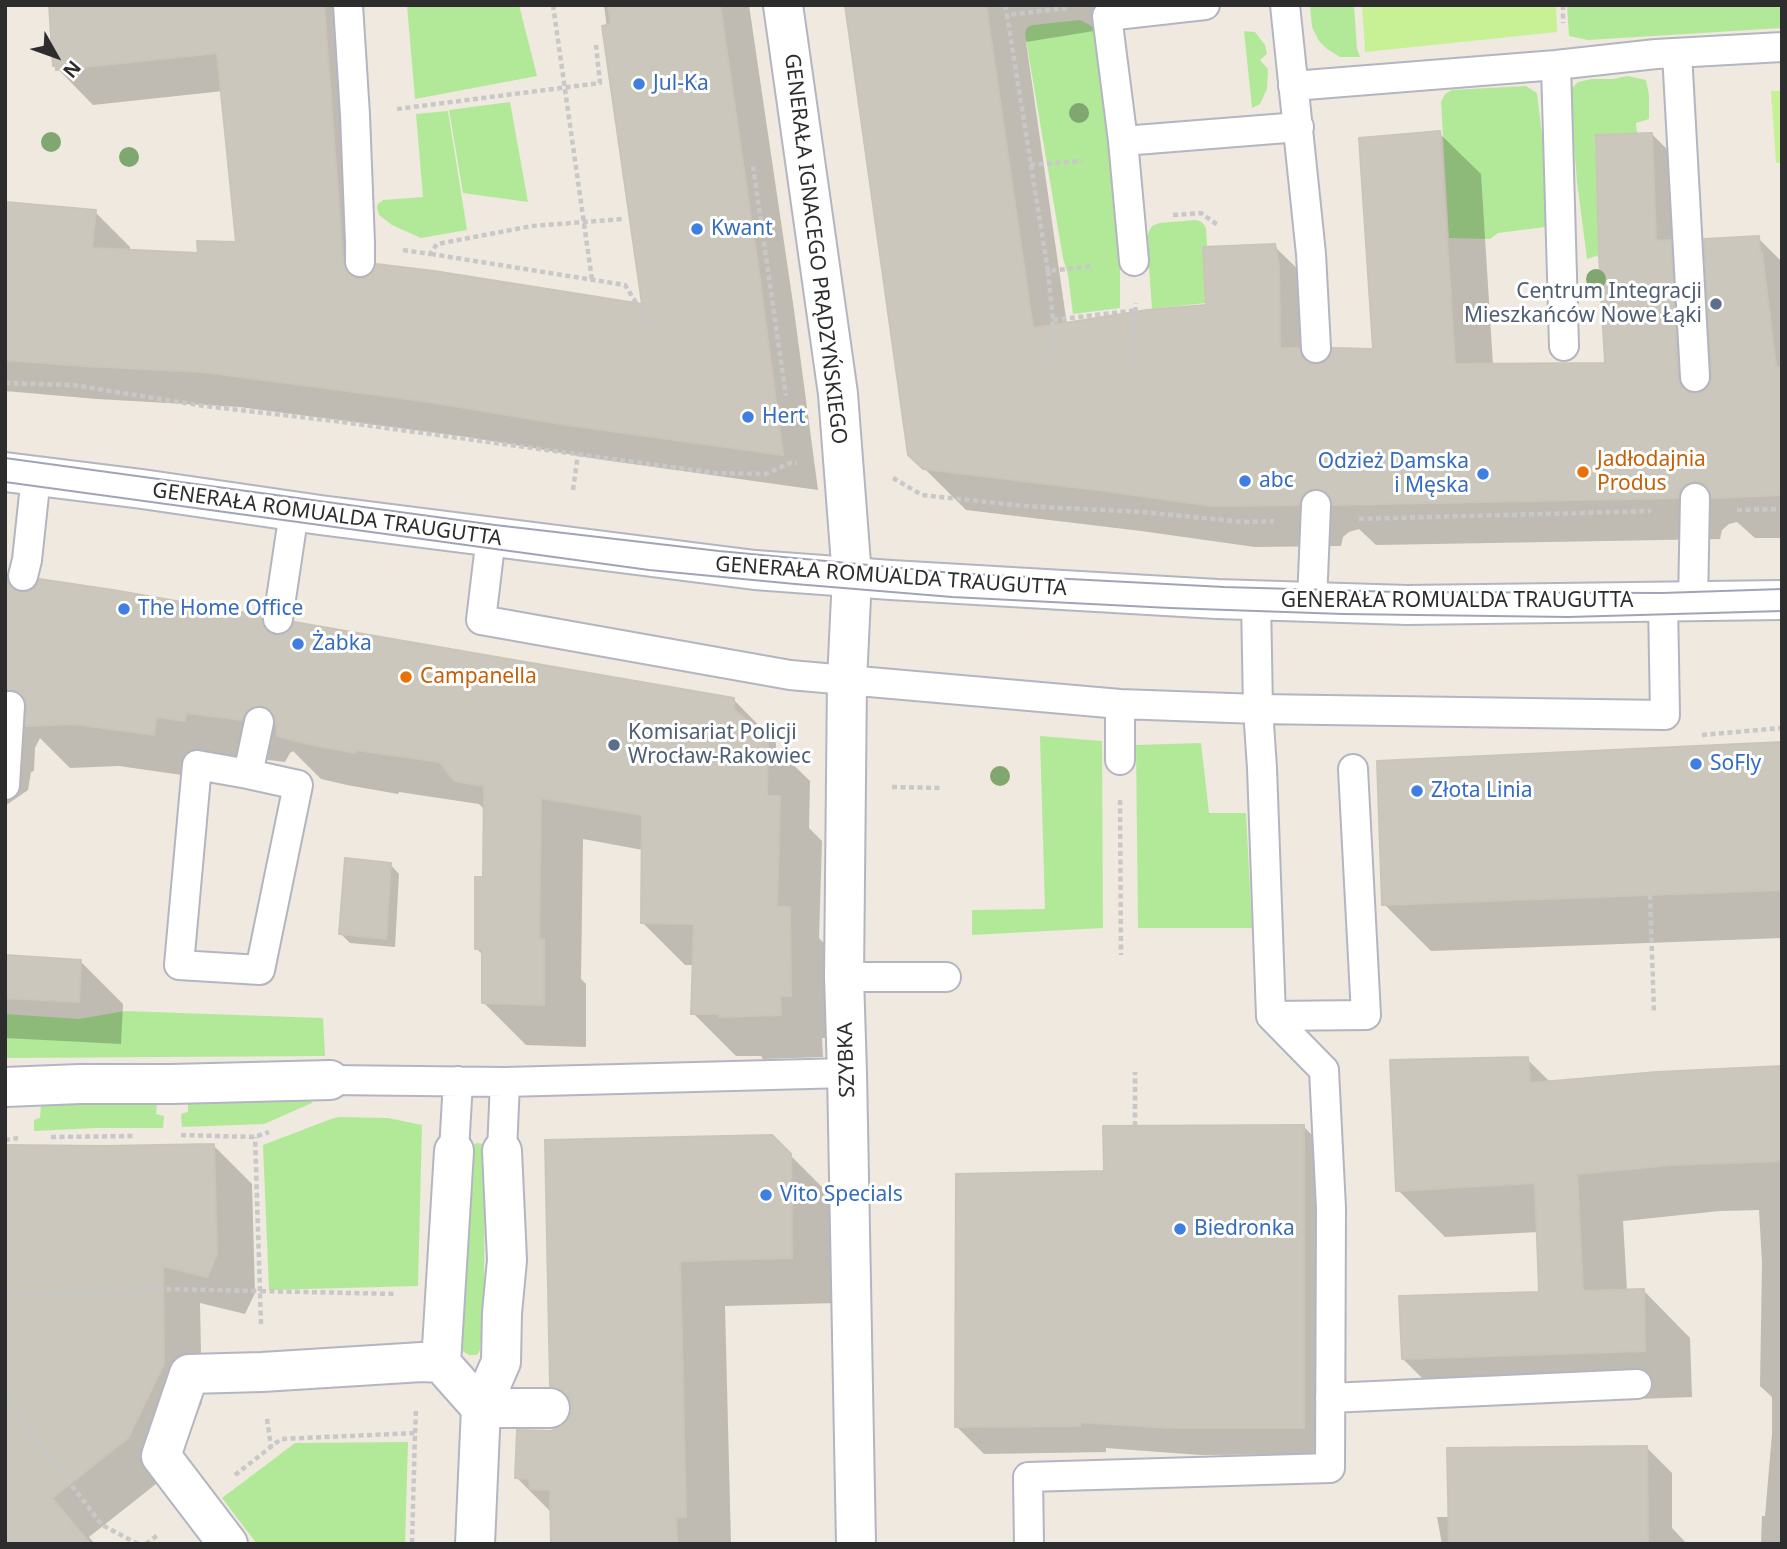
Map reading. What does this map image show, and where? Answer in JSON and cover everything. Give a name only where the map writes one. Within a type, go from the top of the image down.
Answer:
[{"type":"street","name":"GENERAŁA IGNACEGO PRĄDZYŃSKIEGO","points":[[783,5],[838,394],[852,577]]},
{"type":"street","name":"GENERAŁA ROMUALDA TRAUGUTTA","points":[[21,474],[294,512],[755,570],[852,577],[1256,600],[1407,605],[1782,600]]},
{"type":"street","name":"SZYBKA","points":[[852,577],[847,680],[844,976],[856,1544]]},
{"type":"street","points":[[5,1087],[330,1080]]},
{"type":"street","points":[[431,1363],[454,1151]]},
{"type":"street","points":[[475,1544],[481,1408],[501,1362],[507,1260],[502,1151]]},
{"type":"street","points":[[228,1544],[161,1456],[189,1374],[431,1363],[481,1408],[550,1408]]},
{"type":"lane","points":[[348,5],[360,253]]},
{"type":"lane","points":[[1134,261],[1124,149],[1107,16],[1205,5]]},
{"type":"lane","points":[[1285,5],[1311,254],[1316,348]]},
{"type":"lane","points":[[1293,86],[1677,53],[1782,47]]},
{"type":"lane","points":[[1677,53],[1695,377]]},
{"type":"lane","points":[[1556,65],[1563,346]]},
{"type":"lane","points":[[1124,149],[1298,127]]},
{"type":"lane","points":[[21,474],[27,560],[23,576]]},
{"type":"lane","points":[[491,537],[481,620],[790,675],[1120,704],[1258,709],[1665,715],[1678,602],[1695,498]]},
{"type":"lane","points":[[1312,602],[1316,505]]},
{"type":"lane","points":[[278,619],[294,512]]},
{"type":"lane","points":[[1029,1544],[1028,1477],[1330,1468],[1331,1208],[1324,1070],[1271,1016],[1256,600]]},
{"type":"lane","points":[[1120,704],[1120,760]]},
{"type":"lane","points":[[5,785],[10,706]]},
{"type":"lane","points":[[248,774],[259,722]]},
{"type":"lane","points":[[197,765],[248,774],[298,785],[260,970],[179,965],[197,765]]},
{"type":"lane","points":[[1271,1016],[1366,1015],[1353,769]]},
{"type":"lane","points":[[844,976],[946,977]]},
{"type":"lane","points":[[330,1080],[505,1082],[848,1073]]},
{"type":"lane","points":[[454,1151],[458,1082]]},
{"type":"lane","points":[[502,1151],[505,1082]]},
{"type":"lane","points":[[1330,1398],[1637,1384]]},
{"type":"path","points":[[553,5],[592,280]]},
{"type":"path","points":[[1005,5],[1048,271],[1053,320],[1050,365]]},
{"type":"path","points":[[1007,15],[1086,5],[1107,16]]},
{"type":"path","points":[[355,115],[600,83],[596,45]]},
{"type":"path","points":[[1030,165],[1124,149]]},
{"type":"path","points":[[430,254],[438,244],[532,226],[624,219]]},
{"type":"path","points":[[360,253],[430,254],[625,285],[653,330]]},
{"type":"path","points":[[1048,271],[1134,261],[1137,310],[1132,363]]},
{"type":"path","points":[[1053,320],[1137,310]]},
{"type":"path","points":[[5,383],[73,385],[204,406],[715,473],[766,474],[792,463]]},
{"type":"path","points":[[573,490],[578,454]]},
{"type":"path","points":[[1120,760],[1121,955]]},
{"type":"path","points":[[1650,895],[1654,1012]]},
{"type":"path","points":[[1135,1072],[1135,1126]]},
{"type":"path","points":[[175,1135],[255,1137],[279,1128]]},
{"type":"path","points":[[39,1137],[145,1136]]},
{"type":"path","points":[[5,1140],[25,1137]]},
{"type":"path","points":[[5,1295],[165,1289],[260,1291],[255,1137]]},
{"type":"path","points":[[412,1544],[416,1395],[431,1363]]},
{"type":"path","points":[[5,1398],[102,1525],[138,1544]]},
{"type":"path","points":[[146,1544],[281,1439],[415,1433]]},
{"type":"green space","points":[[407,5],[519,5],[537,76],[415,99]]},
{"type":"green space","points":[[1310,5],[1354,5],[1360,57],[1340,57],[1319,41],[1312,27]]},
{"type":"green space","points":[[1362,5],[1556,5],[1557,32],[1365,52]]},
{"type":"green space","points":[[1567,5],[1782,5],[1782,28],[1588,40],[1569,36]]},
{"type":"green space","points":[[1080,20],[1097,31],[1101,40],[1120,253],[1120,308],[1073,314],[1025,34],[1028,27],[1033,25]]},
{"type":"green space","points":[[1244,31],[1255,32],[1265,45],[1267,54],[1260,60],[1268,69],[1267,89],[1260,104],[1252,108]]},
{"type":"green space","points":[[1628,76],[1646,80],[1649,119],[1636,123],[1637,133],[1596,135],[1599,255],[1587,259],[1570,96],[1572,88],[1578,82]]},
{"type":"green space","points":[[1526,86],[1537,93],[1549,220],[1545,227],[1498,233],[1490,239],[1449,238],[1441,102],[1445,94],[1452,90]]},
{"type":"green space","points":[[1771,91],[1782,91],[1782,163],[1776,163]]},
{"type":"green space","points":[[510,102],[528,202],[463,193],[449,110]]},
{"type":"green space","points":[[448,111],[467,230],[421,238],[392,225],[379,215],[377,208],[383,200],[423,197],[416,114]]},
{"type":"green space","points":[[1196,220],[1202,222],[1206,228],[1207,246],[1203,247],[1206,303],[1152,309],[1147,239],[1149,231],[1159,223]]},
{"type":"green space","points":[[1040,736],[1102,741],[1103,928],[972,935],[972,910],[1045,909]]},
{"type":"green space","points":[[1201,743],[1209,813],[1246,813],[1252,928],[1138,928],[1136,745]]},
{"type":"green space","points":[[125,1011],[323,1018],[325,1056],[5,1058],[5,1014],[79,1019]]},
{"type":"green space","points":[[311,1097],[312,1103],[264,1124],[182,1127],[181,1114],[188,1112],[188,1100]]},
{"type":"green space","points":[[41,1104],[157,1104],[156,1114],[164,1116],[163,1128],[34,1131],[34,1120],[40,1118]]},
{"type":"green space","points":[[339,1117],[388,1118],[422,1125],[418,1286],[269,1290],[263,1145]]},
{"type":"green space","points":[[477,1143],[482,1144],[485,1149],[484,1302],[480,1350],[477,1355],[469,1355],[461,1350],[470,1150]]},
{"type":"green space","points":[[408,1442],[405,1544],[257,1544],[222,1498],[295,1443]]},
{"type":"building","points":[[49,5],[324,5],[343,262],[345,270],[351,276],[359,279],[368,277],[376,264],[642,304],[602,26],[611,24],[608,5],[720,5],[783,455],[567,425],[430,402],[203,372],[5,360],[5,202],[96,210],[92,248],[198,253],[197,241],[236,242],[217,53],[56,70],[56,66],[53,66]]},
{"type":"building","points":[[845,5],[986,5],[1033,328],[1147,310],[1206,305],[1203,247],[1275,244],[1279,265],[1280,348],[1299,348],[1303,358],[1316,365],[1326,361],[1332,348],[1373,349],[1359,138],[1440,131],[1455,364],[1605,363],[1596,135],[1652,133],[1656,241],[1671,240],[1678,378],[1688,392],[1703,391],[1712,377],[1704,239],[1759,236],[1776,367],[1782,367],[1782,495],[1712,498],[1704,484],[1695,481],[1681,489],[1678,498],[1332,505],[1325,491],[1316,488],[1302,496],[1299,505],[1212,506],[923,469],[908,455]]},
{"type":"building","points":[[5,573],[11,587],[20,592],[28,592],[34,588],[39,579],[262,616],[267,632],[275,635],[291,630],[294,622],[734,698],[734,710],[768,737],[767,796],[780,796],[777,907],[790,907],[791,996],[780,996],[781,1015],[719,1017],[719,1014],[691,1014],[694,924],[641,923],[642,815],[541,798],[539,939],[544,939],[544,1005],[482,1003],[482,949],[475,949],[475,877],[483,877],[484,786],[454,781],[440,762],[356,750],[355,753],[277,736],[275,716],[270,709],[262,706],[253,706],[247,710],[242,720],[186,713],[185,721],[156,717],[154,735],[75,724],[25,726],[25,698],[19,692],[5,690]]},
{"type":"building","points":[[1782,742],[1782,890],[1382,905],[1377,761]]},
{"type":"building","points":[[345,858],[391,863],[386,939],[339,934]]},
{"type":"building","points":[[5,955],[81,960],[79,1002],[5,998]]},
{"type":"building","points":[[1528,1057],[1530,1083],[1657,1072],[1782,1066],[1782,1161],[1672,1165],[1577,1174],[1583,1291],[1644,1289],[1645,1351],[1402,1359],[1399,1296],[1539,1292],[1535,1183],[1396,1191],[1390,1060]]},
{"type":"building","points":[[1304,1125],[1304,1428],[1172,1428],[1080,1422],[1080,1426],[955,1427],[956,1174],[1104,1171],[1103,1126]]},
{"type":"building","points":[[772,1135],[791,1154],[792,1258],[680,1261],[686,1517],[676,1517],[677,1544],[551,1544],[550,1490],[530,1489],[529,1479],[515,1478],[517,1430],[551,1431],[569,1419],[572,1409],[569,1397],[560,1389],[550,1386],[545,1140]]},
{"type":"building","points":[[214,1144],[217,1254],[207,1277],[163,1266],[164,1364],[128,1438],[52,1498],[90,1544],[5,1544],[5,1145]]},
{"type":"building","points":[[1647,1446],[1648,1544],[1449,1544],[1447,1448]]},
{"type":"tram line","points":[[5,458],[495,525],[719,551],[954,573],[1224,587],[1398,592],[1662,593],[1782,589]]},
{"type":"tram line","points":[[5,482],[649,570],[952,597],[1343,614],[1568,617],[1782,611]]},
{"type":"place","name":"Jul-Ka","points":[[639,84]]},
{"type":"place","name":"Kwant","points":[[697,229]]},
{"type":"place","name":"Centrum Integracji Mieszkańców Nowe Łąki","points":[[1716,304]]},
{"type":"place","name":"Hert","points":[[748,417]]},
{"type":"place","name":"Jadłodajnia Produs","points":[[1583,472]]},
{"type":"place","name":"Odzież Damska i Męska","points":[[1483,474]]},
{"type":"place","name":"abc","points":[[1245,481]]},
{"type":"place","name":"The Home Office","points":[[124,609]]},
{"type":"place","name":"Żabka","points":[[298,644]]},
{"type":"place","name":"Campanella","points":[[406,677]]},
{"type":"place","name":"Komisariat Policji Wrocław-Rakowiec","points":[[614,745]]},
{"type":"place","name":"SoFly","points":[[1696,764]]},
{"type":"place","name":"Złota Linia","points":[[1417,791]]},
{"type":"place","name":"Vito Specials","points":[[766,1195]]},
{"type":"place","name":"Biedronka","points":[[1180,1229]]}]
